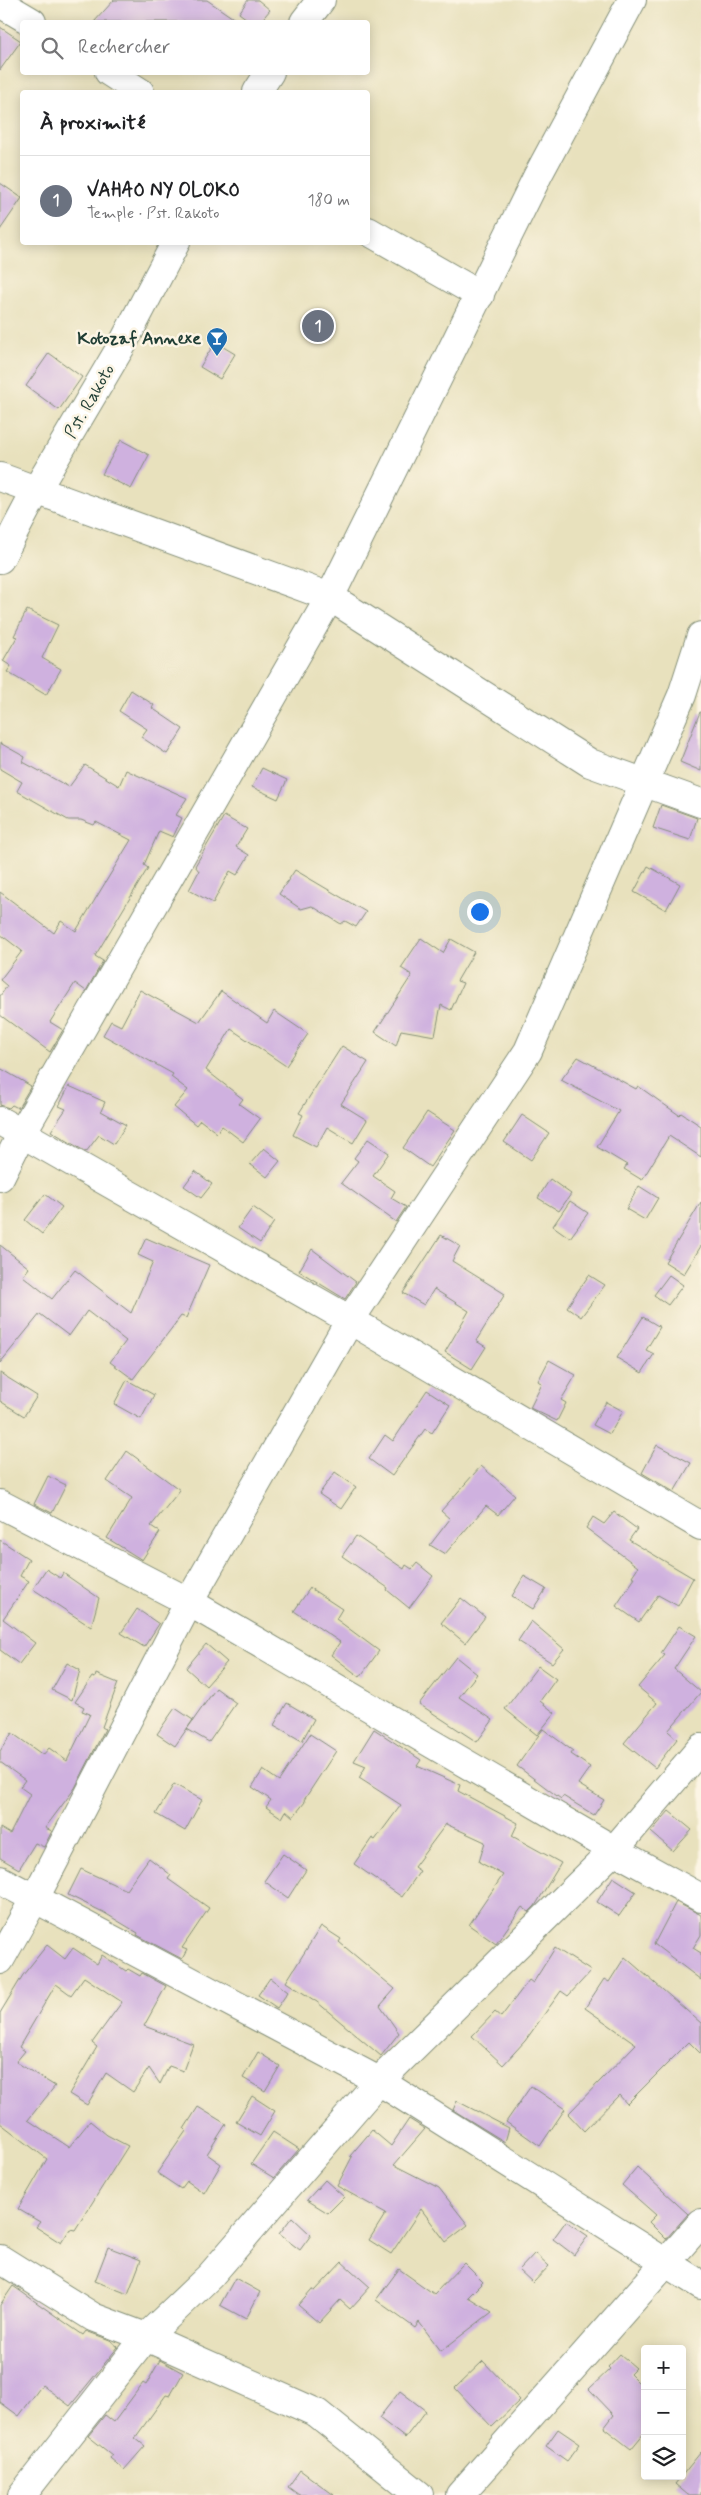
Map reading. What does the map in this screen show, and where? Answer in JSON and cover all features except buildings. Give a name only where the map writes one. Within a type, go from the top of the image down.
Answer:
[{"type":"street","points":[[306,20],[321,0]]},
{"type":"street","points":[[0,1177],[11,1127],[330,597],[538,175],[632,0]]},
{"type":"street","points":[[0,3],[29,20]]},
{"type":"street","points":[[114,75],[137,90]]},
{"type":"street","points":[[258,90],[268,75]]},
{"type":"street","points":[[370,232],[480,296]]},
{"type":"street","name":"Pst. Rakoto","points":[[0,559],[37,489],[122,344],[174,245]]},
{"type":"street","points":[[0,477],[330,597],[590,763],[701,803]]},
{"type":"street","points":[[0,1960],[35,1898],[189,1602],[350,1320],[528,1051],[682,695],[701,636]]},
{"type":"street","points":[[11,1127],[350,1320],[701,1526]]},
{"type":"street","points":[[0,1504],[189,1602],[614,1850],[701,1898]]},
{"type":"street","points":[[22,2495],[146,2337],[210,2276],[379,2081],[614,1850],[701,1748]]},
{"type":"street","points":[[0,1880],[379,2081],[701,2285]]},
{"type":"street","points":[[460,2495],[701,2223]]},
{"type":"street","points":[[0,2259],[92,2317],[146,2337],[317,2413],[419,2495]]},
{"type":"place","name":"VAHAO NY OLOKO","points":[[318,326]]},
{"type":"place","name":"Kotozaf Annexe","points":[[217,357]]}]
